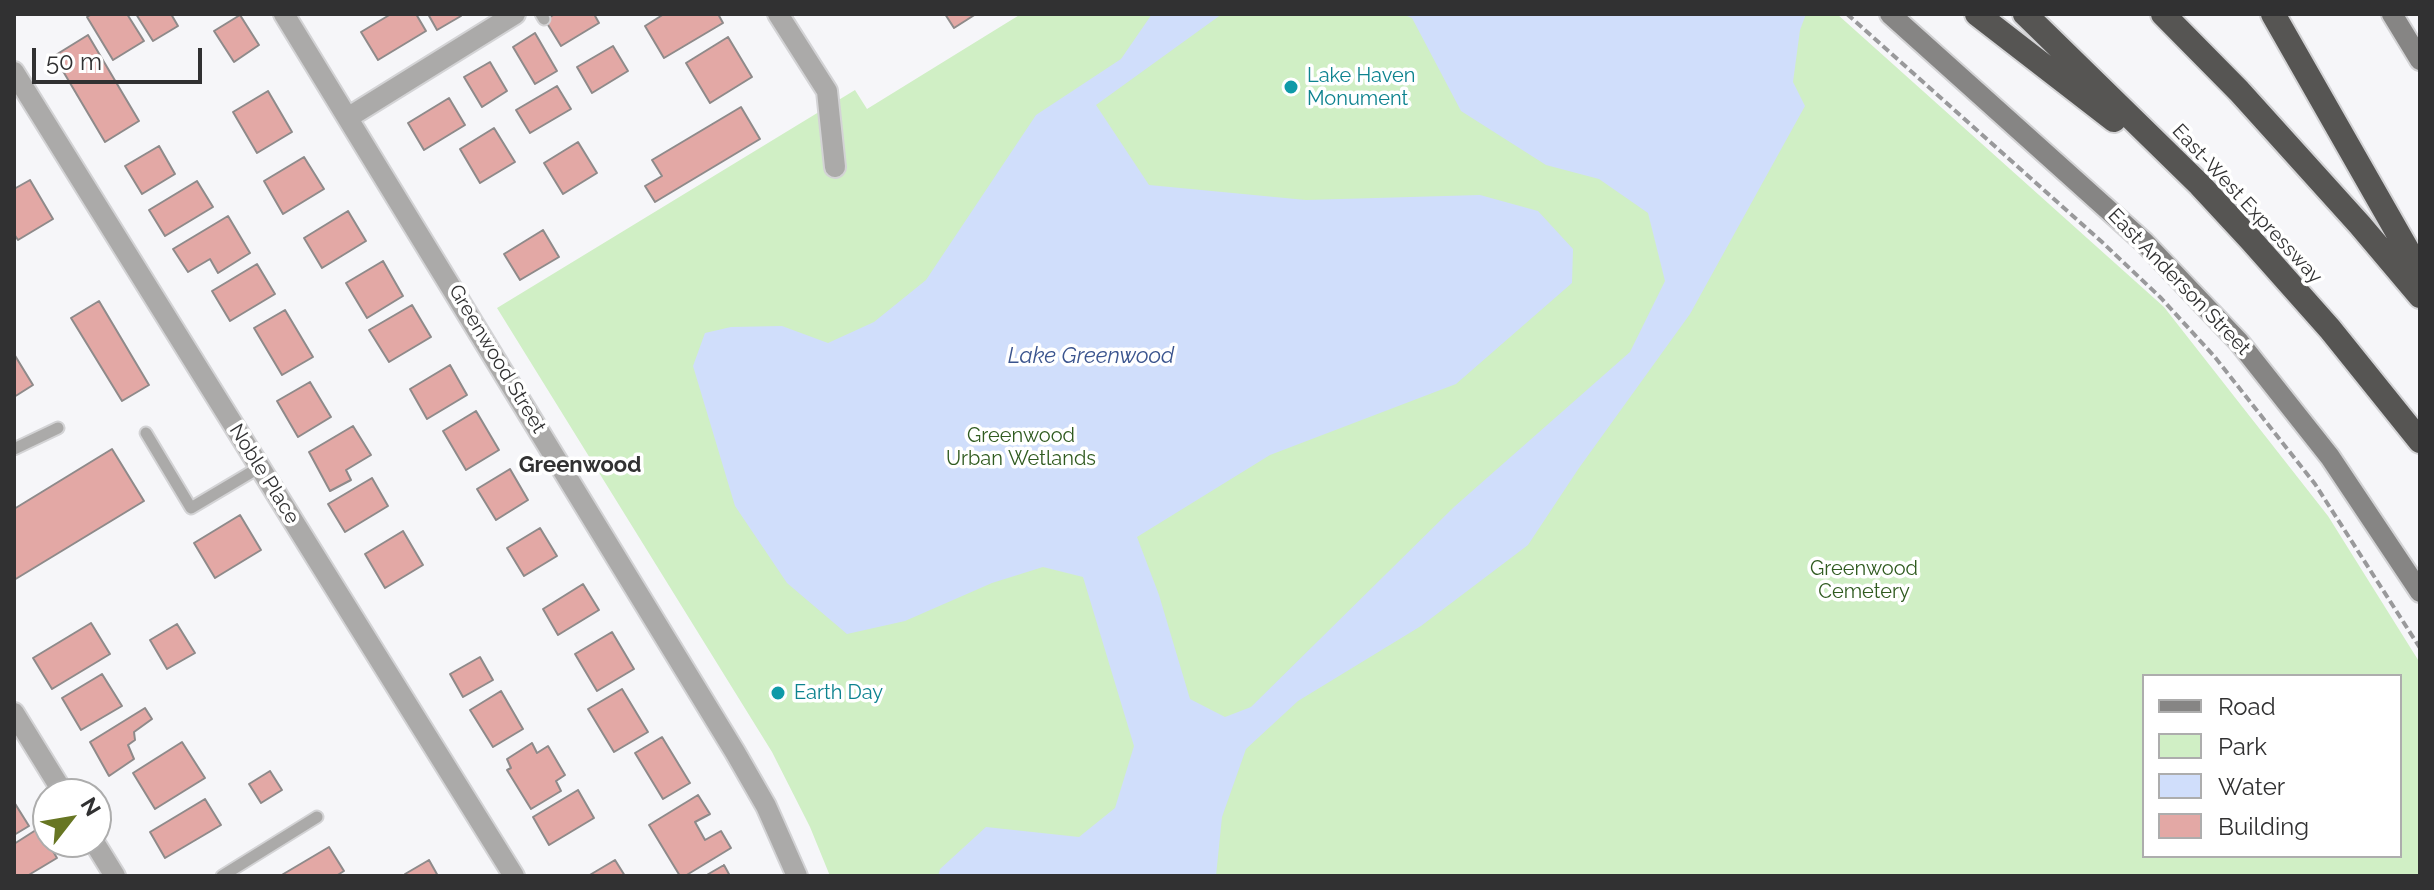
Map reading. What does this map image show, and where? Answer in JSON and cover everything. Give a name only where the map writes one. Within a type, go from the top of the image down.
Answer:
[{"type":"highway","points":[[1977,14],[2200,185]]},
{"type":"highway","name":"East-West Expressway","points":[[2025,14],[2200,185],[2330,329],[2420,441]]},
{"type":"highway","points":[[2163,14],[2249,102],[2420,296]]},
{"type":"highway","points":[[2273,14],[2420,272]]},
{"type":"main road","name":"East Anderson Street","points":[[1890,14],[2144,242],[2239,342],[2330,457],[2420,592]]},
{"type":"main road","points":[[2392,14],[2420,60]]},
{"type":"street","name":"Greenwood Street","points":[[284,14],[735,752],[766,806],[797,876]]},
{"type":"street","points":[[349,117],[515,14]]},
{"type":"street","points":[[778,14],[827,91],[835,167]]},
{"type":"street","name":"Noble Place","points":[[14,72],[514,876]]},
{"type":"street","points":[[14,713],[22,745],[50,778]]},
{"type":"street","points":[[104,858],[115,876]]},
{"type":"lane","points":[[14,449],[58,428]]},
{"type":"lane","points":[[146,433],[191,508],[260,467]]},
{"type":"lane","points":[[222,876],[317,817]]},
{"type":"path","points":[[1847,14],[2102,242],[2161,298],[2214,356],[2315,484],[2420,648]]},
{"type":"green space","name":"Greenwood Urban Wetlands","points":[[1021,14],[1837,14],[2164,307],[2328,516],[2420,663],[2420,876],[830,876],[810,827],[772,752],[497,308],[855,90],[867,109]]},
{"type":"water","name":"Lake Greenwood","points":[[1152,14],[1222,14],[1096,105],[1149,185],[1306,200],[1480,195],[1538,211],[1573,249],[1572,283],[1456,384],[1270,455],[1137,537],[1159,595],[1190,699],[1225,717],[1251,707],[1454,507],[1630,352],[1665,281],[1648,213],[1599,179],[1546,165],[1461,111],[1412,18],[1402,14],[1806,14],[1800,30],[1793,82],[1805,106],[1690,314],[1579,468],[1528,545],[1421,626],[1298,701],[1246,749],[1222,817],[1216,876],[938,876],[940,869],[986,827],[1079,837],[1115,808],[1134,746],[1083,577],[1043,567],[992,583],[905,621],[847,634],[787,583],[735,506],[693,366],[705,333],[731,327],[782,326],[828,343],[874,322],[926,280],[1036,115],[1121,59]]},
{"type":"building","points":[[92,14],[127,14],[144,41],[113,60],[87,17]]},
{"type":"building","points":[[136,14],[171,14],[178,26],[153,41]]},
{"type":"building","points":[[391,14],[416,14],[426,31],[378,60],[361,32]]},
{"type":"building","points":[[428,14],[460,14],[461,16],[437,30]]},
{"type":"building","points":[[555,14],[594,14],[599,23],[561,46],[545,20]]},
{"type":"building","points":[[664,14],[718,14],[723,23],[664,58],[645,26]]},
{"type":"building","points":[[945,14],[976,14],[954,28]]},
{"type":"building","points":[[240,15],[259,45],[234,62],[214,31]]},
{"type":"building","points":[[535,33],[557,71],[535,84],[513,47]]},
{"type":"building","points":[[88,35],[139,121],[105,142],[54,56]]},
{"type":"building","points":[[728,37],[752,77],[710,103],[686,63]]},
{"type":"building","points":[[613,46],[628,71],[592,93],[577,67]]},
{"type":"building","points":[[490,62],[507,91],[482,107],[464,77]]},
{"type":"building","points":[[557,86],[571,109],[530,133],[516,110]]},
{"type":"building","points":[[268,91],[292,132],[257,153],[233,112]]},
{"type":"building","points":[[449,98],[465,125],[424,150],[408,123]]},
{"type":"building","points":[[741,107],[760,139],[655,202],[645,186],[662,176],[652,160]]},
{"type":"building","points":[[494,128],[515,162],[480,183],[460,149]]},
{"type":"building","points":[[578,142],[597,173],[563,194],[544,163]]},
{"type":"building","points":[[159,146],[175,174],[142,194],[125,166]]},
{"type":"building","points":[[304,157],[324,189],[283,214],[264,181]]},
{"type":"building","points":[[30,180],[53,219],[18,240],[14,234],[14,189]]},
{"type":"building","points":[[197,181],[213,207],[165,236],[149,210]]},
{"type":"building","points":[[348,211],[366,241],[322,268],[304,238]]},
{"type":"building","points":[[228,216],[250,253],[218,273],[210,259],[188,272],[173,249]]},
{"type":"building","points":[[543,230],[559,257],[520,280],[504,254]]},
{"type":"building","points":[[383,261],[403,296],[367,318],[346,283]]},
{"type":"building","points":[[257,264],[275,294],[230,321],[212,291]]},
{"type":"building","points":[[99,301],[149,385],[122,401],[71,318]]},
{"type":"building","points":[[412,305],[431,337],[389,362],[369,330]]},
{"type":"building","points":[[285,310],[313,357],[282,375],[254,328]]},
{"type":"building","points":[[14,354],[33,385],[14,397]]},
{"type":"building","points":[[450,365],[467,395],[427,419],[410,389]]},
{"type":"building","points":[[310,382],[331,417],[298,437],[277,401]]},
{"type":"building","points":[[476,411],[499,450],[466,470],[443,431]]},
{"type":"building","points":[[353,426],[371,455],[346,470],[351,480],[330,491],[309,452]]},
{"type":"building","points":[[112,449],[144,501],[14,580],[14,509]]},
{"type":"building","points":[[510,469],[528,500],[496,520],[477,489]]},
{"type":"building","points":[[372,478],[388,506],[345,532],[328,504]]},
{"type":"building","points":[[240,515],[261,550],[215,578],[194,543]]},
{"type":"building","points":[[540,528],[557,556],[524,576],[507,548]]},
{"type":"building","points":[[403,531],[423,565],[385,588],[365,554]]},
{"type":"building","points":[[583,584],[599,610],[558,635],[543,609]]},
{"type":"building","points":[[91,623],[110,654],[52,689],[33,658]]},
{"type":"building","points":[[177,624],[195,653],[167,669],[150,640]]},
{"type":"building","points":[[612,632],[634,669],[597,691],[575,654]]},
{"type":"building","points":[[480,657],[493,680],[463,697],[450,674]]},
{"type":"building","points":[[102,674],[122,706],[81,730],[62,698]]},
{"type":"building","points":[[622,689],[648,732],[614,752],[588,709]]},
{"type":"building","points":[[501,691],[523,729],[493,747],[470,710]]},
{"type":"building","points":[[145,708],[152,719],[134,732],[135,740],[128,745],[134,759],[109,776],[90,742]]},
{"type":"building","points":[[662,737],[690,783],[663,799],[635,753]]},
{"type":"building","points":[[182,742],[205,778],[155,809],[133,773]]},
{"type":"building","points":[[532,743],[537,753],[548,746],[565,775],[556,781],[561,791],[531,809],[507,770],[511,768],[507,759]]},
{"type":"building","points":[[270,771],[282,790],[261,803],[249,784]]},
{"type":"building","points":[[578,790],[594,818],[549,845],[533,817]]},
{"type":"building","points":[[698,795],[710,814],[695,822],[705,840],[721,831],[731,848],[685,876],[680,876],[649,825]]},
{"type":"building","points":[[205,799],[221,825],[165,858],[150,832]]},
{"type":"building","points":[[14,802],[29,826],[14,835]]},
{"type":"building","points":[[32,832],[32,858],[57,858],[27,876],[14,876],[14,844]]},
{"type":"building","points":[[329,847],[344,871],[336,876],[280,876]]},
{"type":"building","points":[[429,860],[438,876],[406,876],[405,874]]},
{"type":"building","points":[[615,860],[625,876],[588,876]]},
{"type":"building","points":[[724,865],[730,876],[705,876]]},
{"type":"place","name":"Lake Haven Monument","points":[[1291,87]]},
{"type":"place","name":"Earth Day","points":[[778,693]]},
{"type":"district","name":"Greenwood","points":[[580,465]]},
{"type":"park label","name":"Greenwood Cemetery","points":[[1864,580]]}]
